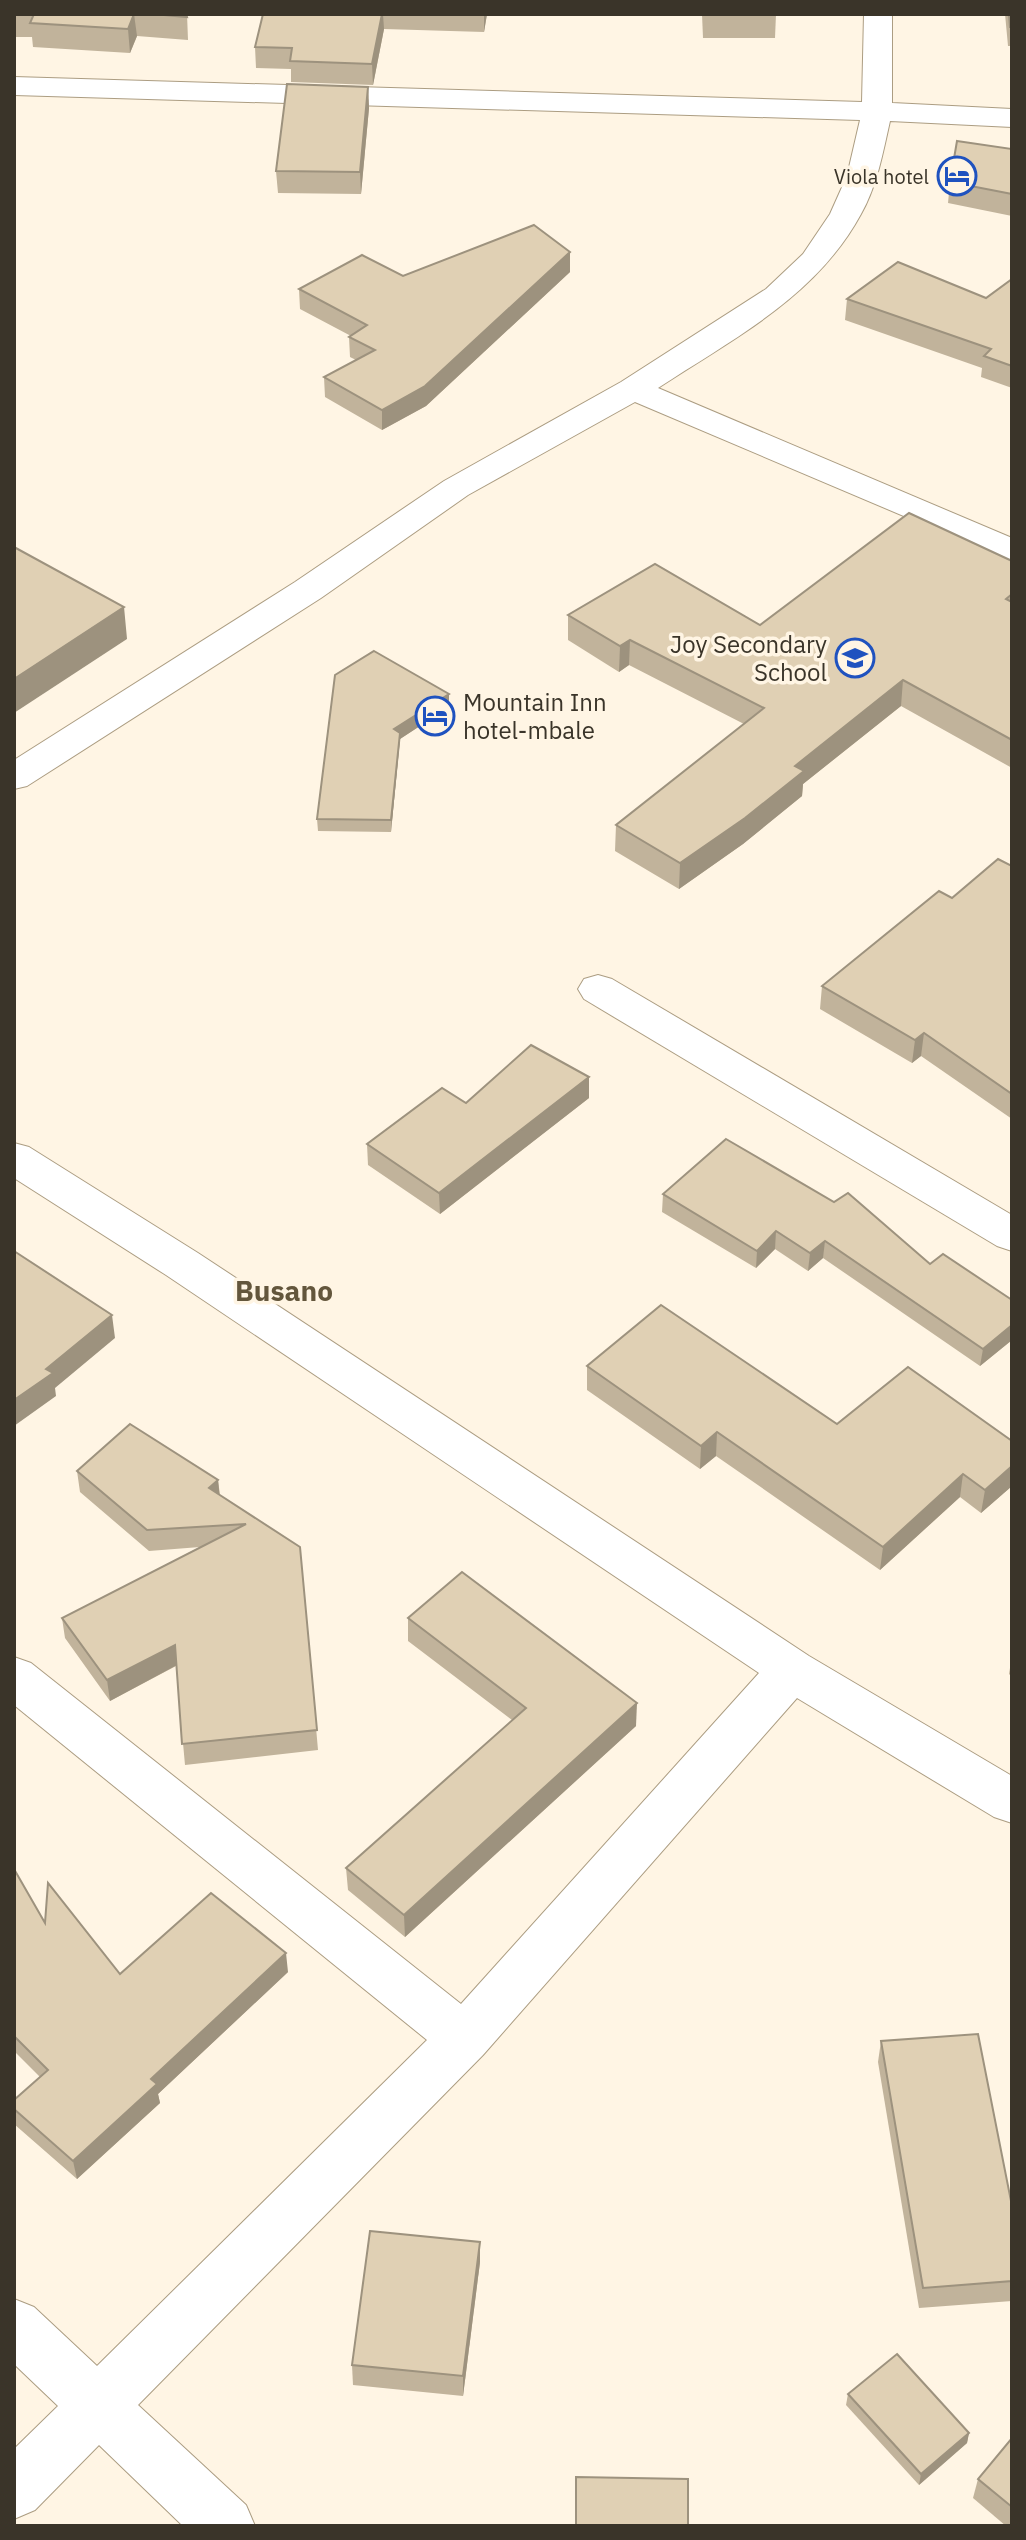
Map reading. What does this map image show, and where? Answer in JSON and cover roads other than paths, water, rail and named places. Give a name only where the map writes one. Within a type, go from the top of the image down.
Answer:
[{"type":"street","points":[[14,777],[308,590],[456,488],[633,389],[777,296],[814,261],[846,214],[862,176],[877,111],[878,14]]},
{"type":"street","points":[[14,86],[877,111],[1012,118]]},
{"type":"street","points":[[633,389],[1012,551]]},
{"type":"street","points":[[598,989],[1012,1235]]},
{"type":"street","points":[[14,1158],[182,1264],[792,1670],[1012,1802]]},
{"type":"street","points":[[14,2490],[464,2038],[792,1670]]},
{"type":"street","points":[[14,1677],[464,2038]]},
{"type":"street","points":[[14,2326],[225,2526]]},
{"type":"place","name":"Viola hotel","points":[[957,176]]},
{"type":"place","name":"Joy Secondary School","points":[[855,658]]},
{"type":"place","name":"Mountain Inn hotel-mbale","points":[[435,716]]},
{"type":"district","name":"Busano","points":[[284,1290]]}]
